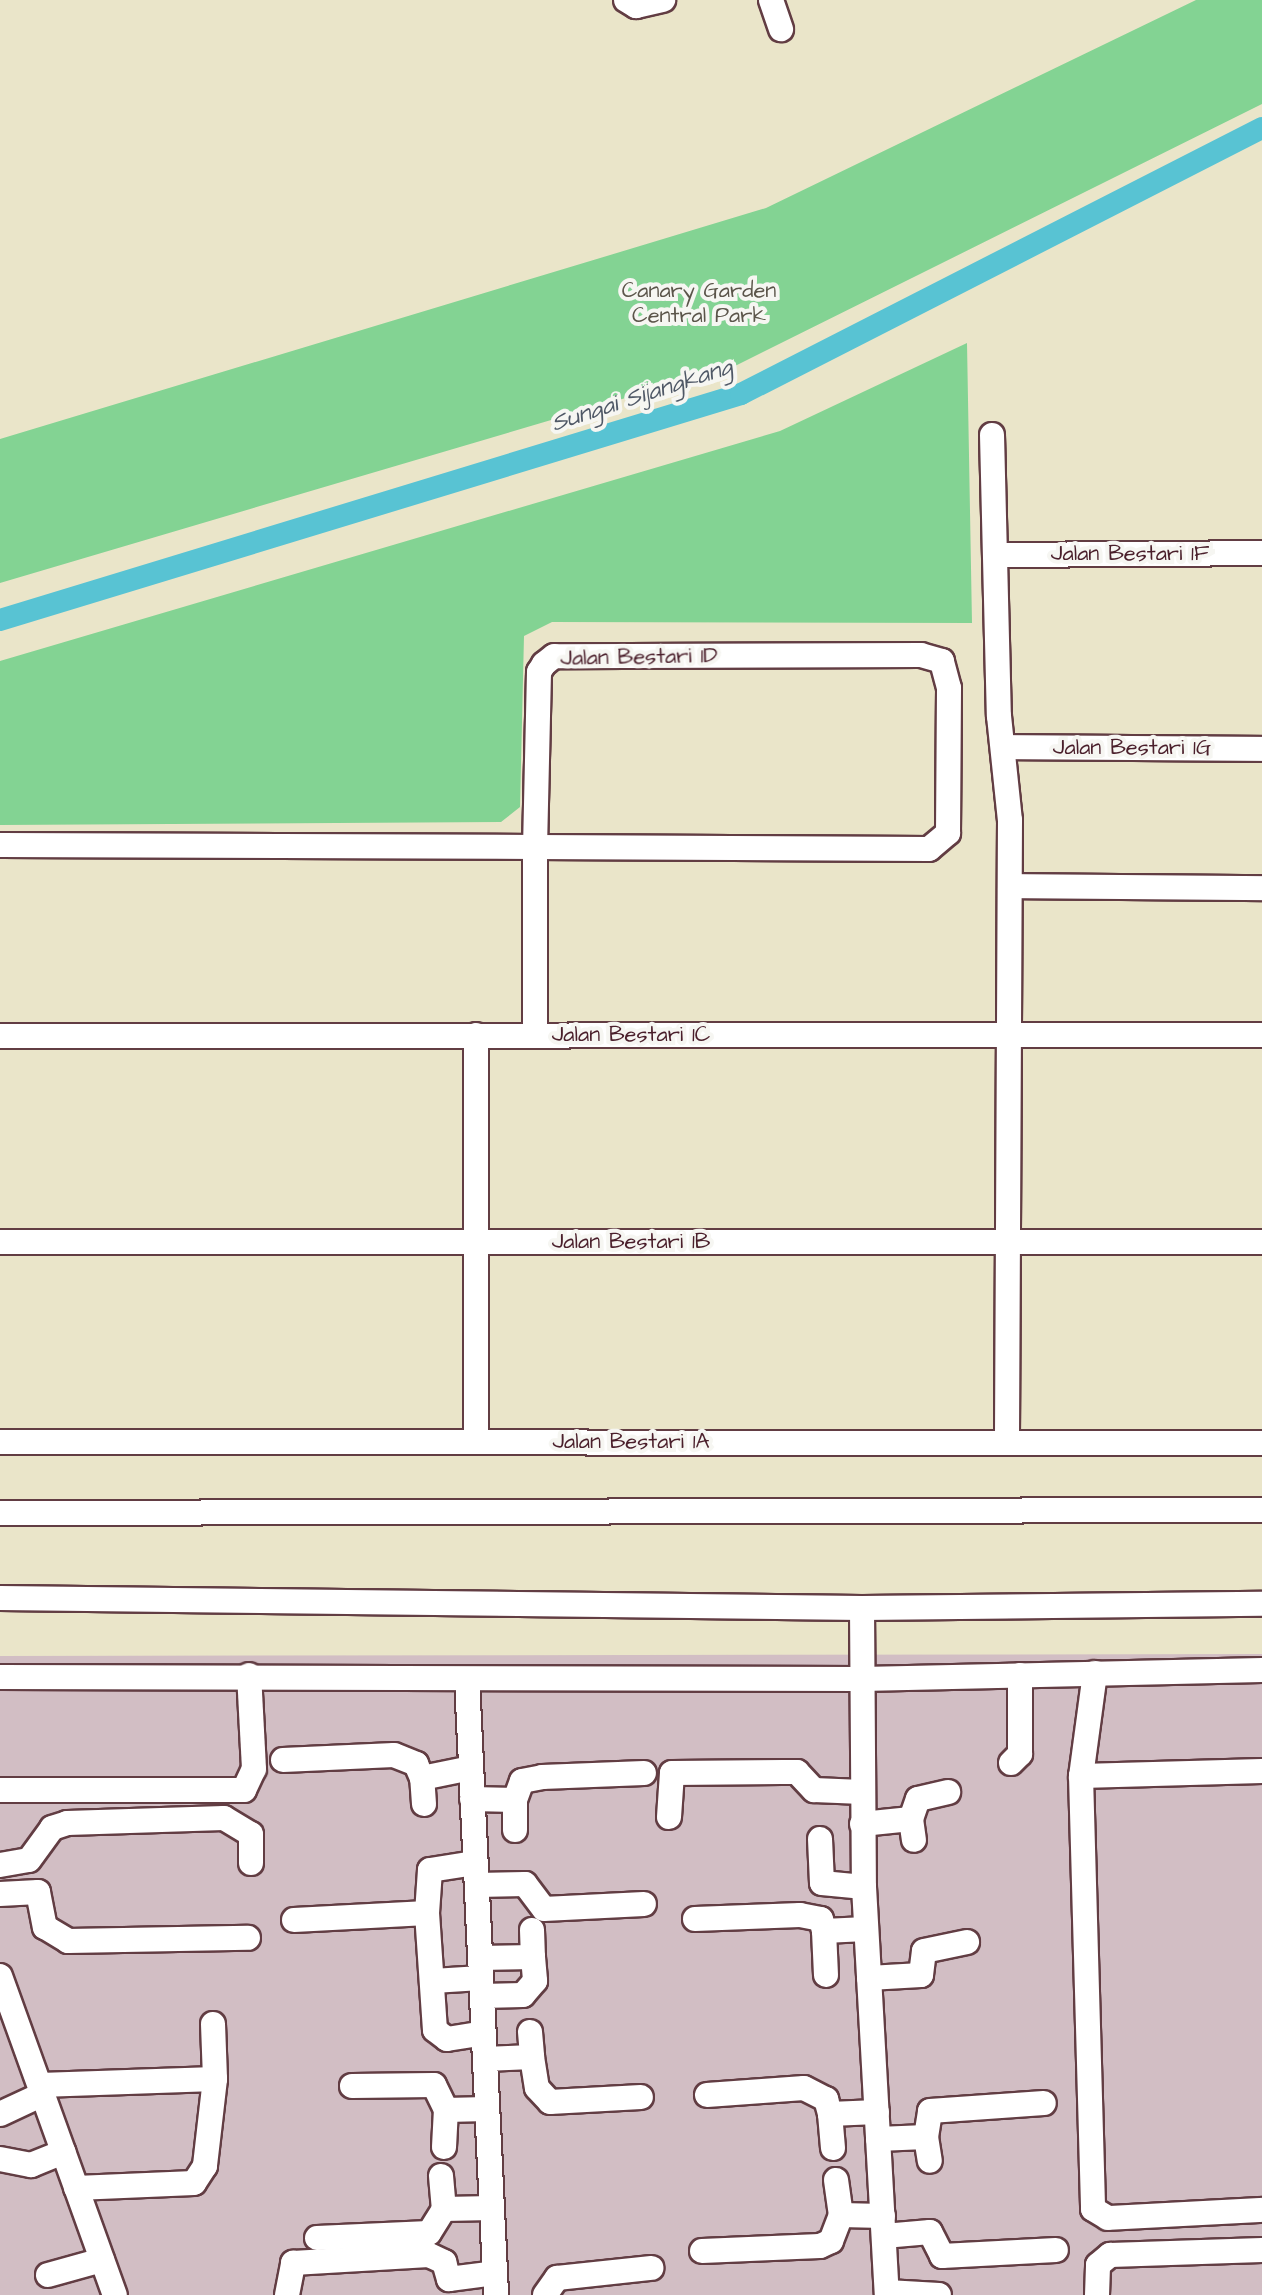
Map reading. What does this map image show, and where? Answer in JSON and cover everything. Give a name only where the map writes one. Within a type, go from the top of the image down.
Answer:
[{"type":"street","points":[[626,0],[636,6],[663,0]]},
{"type":"street","points":[[771,0],[781,29]]},
{"type":"street","points":[[992,435],[1010,886],[1007,1443]]},
{"type":"street","name":"Jalan Bestari 1F","points":[[997,555],[1262,553]]},
{"type":"street","name":"Jalan Bestari 1D","points":[[535,847],[929,849],[944,841],[949,815],[947,673],[942,661],[921,655],[554,656],[539,672],[535,847],[535,1035]]},
{"type":"street","name":"Jalan Bestari 1G","points":[[1003,747],[1262,749]]},
{"type":"street","points":[[0,845],[535,847]]},
{"type":"street","points":[[1010,886],[1262,888]]},
{"type":"street","points":[[476,1035],[476,1442]]},
{"type":"street","name":"Jalan Bestari 1C","points":[[0,1036],[1262,1035]]},
{"type":"street","name":"Jalan Bestari 1B","points":[[0,1242],[1262,1242]]},
{"type":"street","name":"Jalan Bestari 1A","points":[[0,1442],[1262,1443]]},
{"type":"street","points":[[0,1513],[1262,1510]]},
{"type":"street","points":[[0,1598],[862,1608],[1262,1604]]},
{"type":"street","points":[[862,1608],[864,1887],[887,2293],[939,2295]]},
{"type":"street","points":[[0,1677],[249,1675],[467,1679],[862,1679],[1262,1670]]},
{"type":"street","points":[[1095,1673],[1081,1776],[1093,2209],[1108,2218],[1262,2210]]},
{"type":"street","points":[[0,1790],[244,1790],[254,1769],[249,1675]]},
{"type":"street","points":[[1011,1763],[1020,1754],[1020,1675]]},
{"type":"street","points":[[287,2295],[289,2270],[303,2262],[429,2255],[444,2262],[449,2287],[495,2284],[467,1679]]},
{"type":"street","points":[[283,1760],[394,1755],[416,1764],[422,1778],[424,1804]]},
{"type":"street","points":[[422,1778],[471,1768]]},
{"type":"street","points":[[1081,1776],[1262,1771]]},
{"type":"street","points":[[669,1817],[672,1773],[797,1772],[814,1790],[862,1792]]},
{"type":"street","points":[[515,1830],[515,1800],[522,1781],[644,1773]]},
{"type":"street","points":[[862,1824],[912,1830],[918,1799],[948,1792]]},
{"type":"street","points":[[472,1799],[515,1800]]},
{"type":"street","points":[[0,1865],[29,1860],[52,1828],[67,1823],[224,1818],[251,1834],[251,1863]]},
{"type":"street","points":[[820,1839],[822,1883],[864,1887]]},
{"type":"street","points":[[483,2033],[439,2038],[427,1913],[430,1870],[476,1874],[525,1884],[544,1909],[644,1904]]},
{"type":"street","points":[[0,1894],[38,1892],[45,1927],[68,1941],[248,1938]]},
{"type":"street","points":[[294,1920],[427,1913]]},
{"type":"street","points":[[695,1919],[813,1916],[824,1931],[826,1975]]},
{"type":"street","points":[[824,1931],[866,1929]]},
{"type":"street","points":[[481,1977],[530,1992],[532,1930]]},
{"type":"street","points":[[869,1978],[921,1984],[924,1951],[967,1942]]},
{"type":"street","points":[[433,1981],[481,1977],[533,1957]]},
{"type":"street","points":[[1,1984],[115,2295]]},
{"type":"street","points":[[76,2188],[194,2183],[203,2176],[215,2079],[213,2024]]},
{"type":"street","points":[[530,2032],[537,2088],[550,2102],[641,2097]]},
{"type":"street","points":[[485,2059],[532,2057]]},
{"type":"street","points":[[1,2110],[41,2090],[215,2079]]},
{"type":"street","points":[[352,2086],[434,2085],[446,2110],[444,2147]]},
{"type":"street","points":[[707,2095],[804,2088],[826,2099],[833,2148]]},
{"type":"street","points":[[878,2139],[928,2149],[930,2111],[1044,2103]]},
{"type":"street","points":[[446,2110],[487,2109]]},
{"type":"street","points":[[830,2114],[877,2112]]},
{"type":"street","points":[[0,2159],[31,2165],[64,2152]]},
{"type":"street","points":[[317,2238],[429,2233],[444,2209],[441,2176]]},
{"type":"street","points":[[702,2251],[820,2246],[831,2241],[841,2215],[836,2180]]},
{"type":"street","points":[[444,2209],[492,2208]]},
{"type":"street","points":[[841,2215],[883,2226],[930,2223],[942,2256],[1056,2250]]},
{"type":"street","points":[[1097,2295],[1098,2265],[1110,2255],[1262,2250]]},
{"type":"street","points":[[48,2275],[102,2260]]},
{"type":"street","points":[[545,2295],[557,2278],[651,2268]]},
{"type":"shaded area","points":[[1262,1654],[1262,2295],[0,2295],[0,1656]]},
{"type":"green space","name":"Canary Garden Central Park","points":[[1196,0],[1262,0],[1262,104],[737,365],[0,583],[0,439],[766,208]]},
{"type":"green space","points":[[967,343],[972,623],[552,622],[524,636],[520,807],[501,822],[0,825],[0,661],[780,431]]},
{"type":"waterway","name":"Sungai Sijangkang","points":[[0,620],[741,394],[1262,128]]}]
